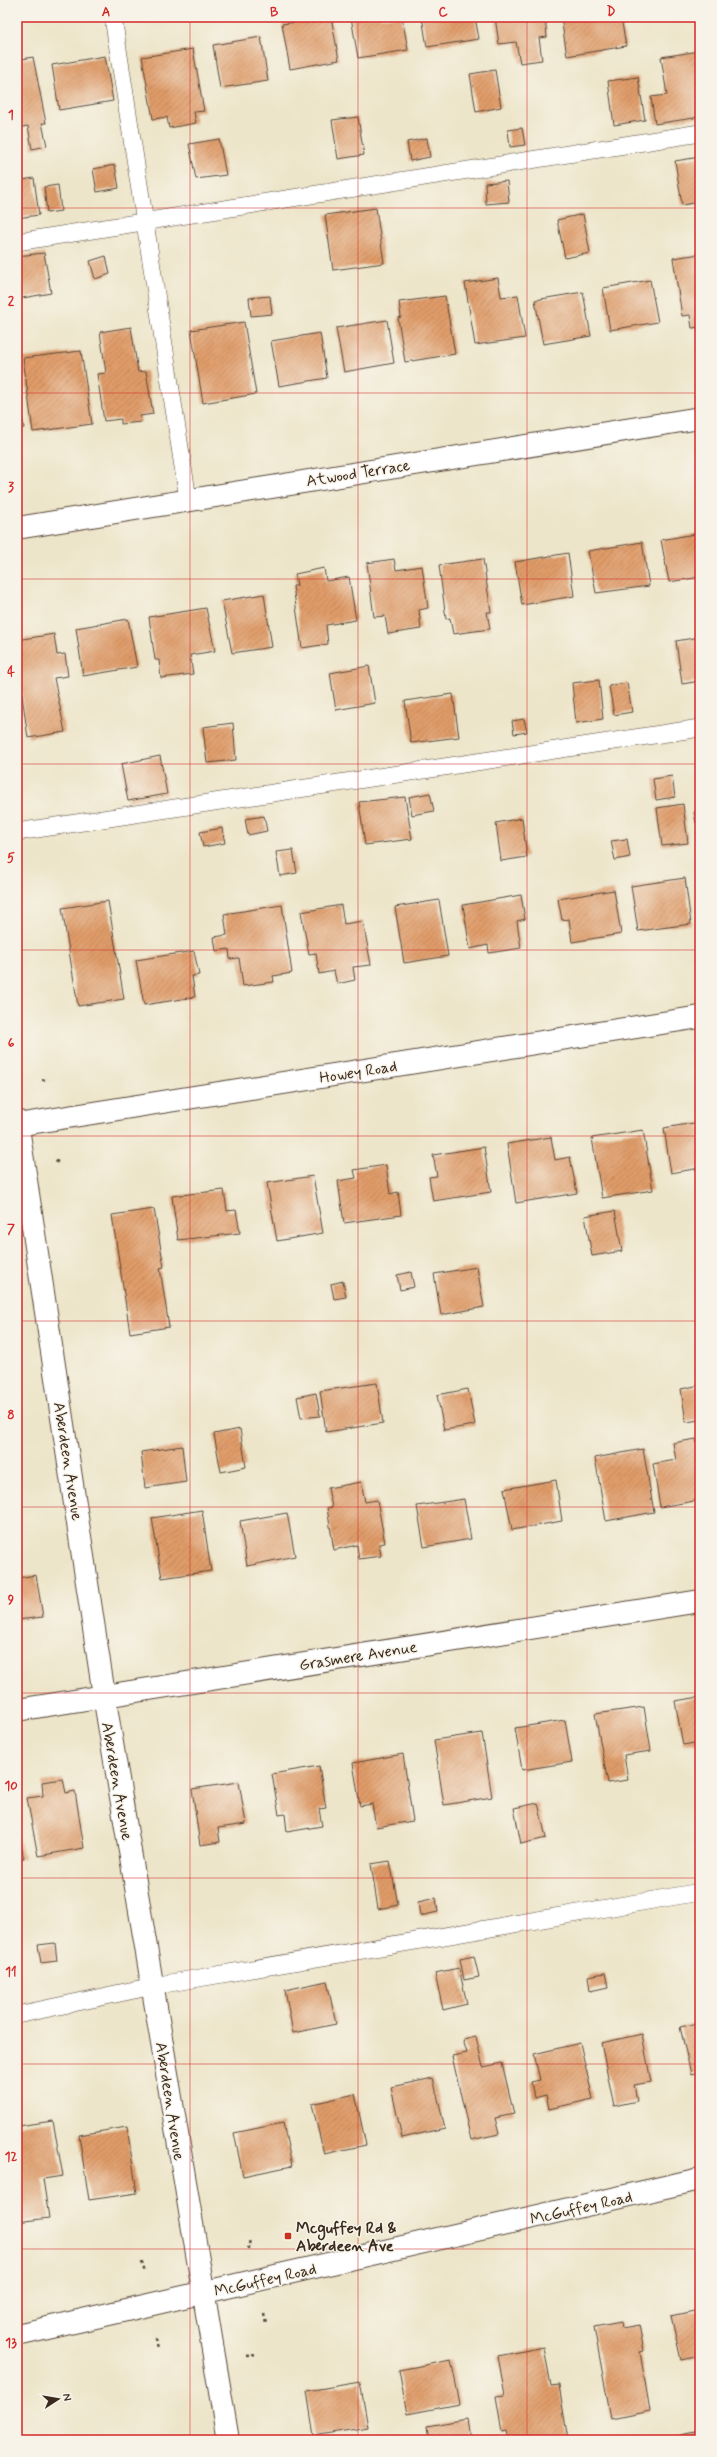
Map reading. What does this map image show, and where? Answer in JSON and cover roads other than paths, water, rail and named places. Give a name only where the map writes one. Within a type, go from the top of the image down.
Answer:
[{"type":"street","name":"Atwood Terrace","points":[[17,528],[188,499],[700,418]]},
{"type":"street","name":"Howey Road","points":[[17,1125],[700,1016]]},
{"type":"street","name":"Aberdeen Avenue","points":[[17,1121],[104,1695],[228,2440]]},
{"type":"street","name":"Grasmere Avenue","points":[[17,1710],[700,1601]]},
{"type":"street","name":"McGuffey Road","points":[[17,2335],[700,2179]]},
{"type":"lane","points":[[113,17],[188,499]]},
{"type":"lane","points":[[17,242],[700,133]]},
{"type":"lane","points":[[17,832],[700,728]]},
{"type":"lane","points":[[17,2015],[153,1986],[700,1892]]},
{"type":"place","name":"Mcguffey Rd & Aberdeen Ave","points":[[288,2236]]}]
